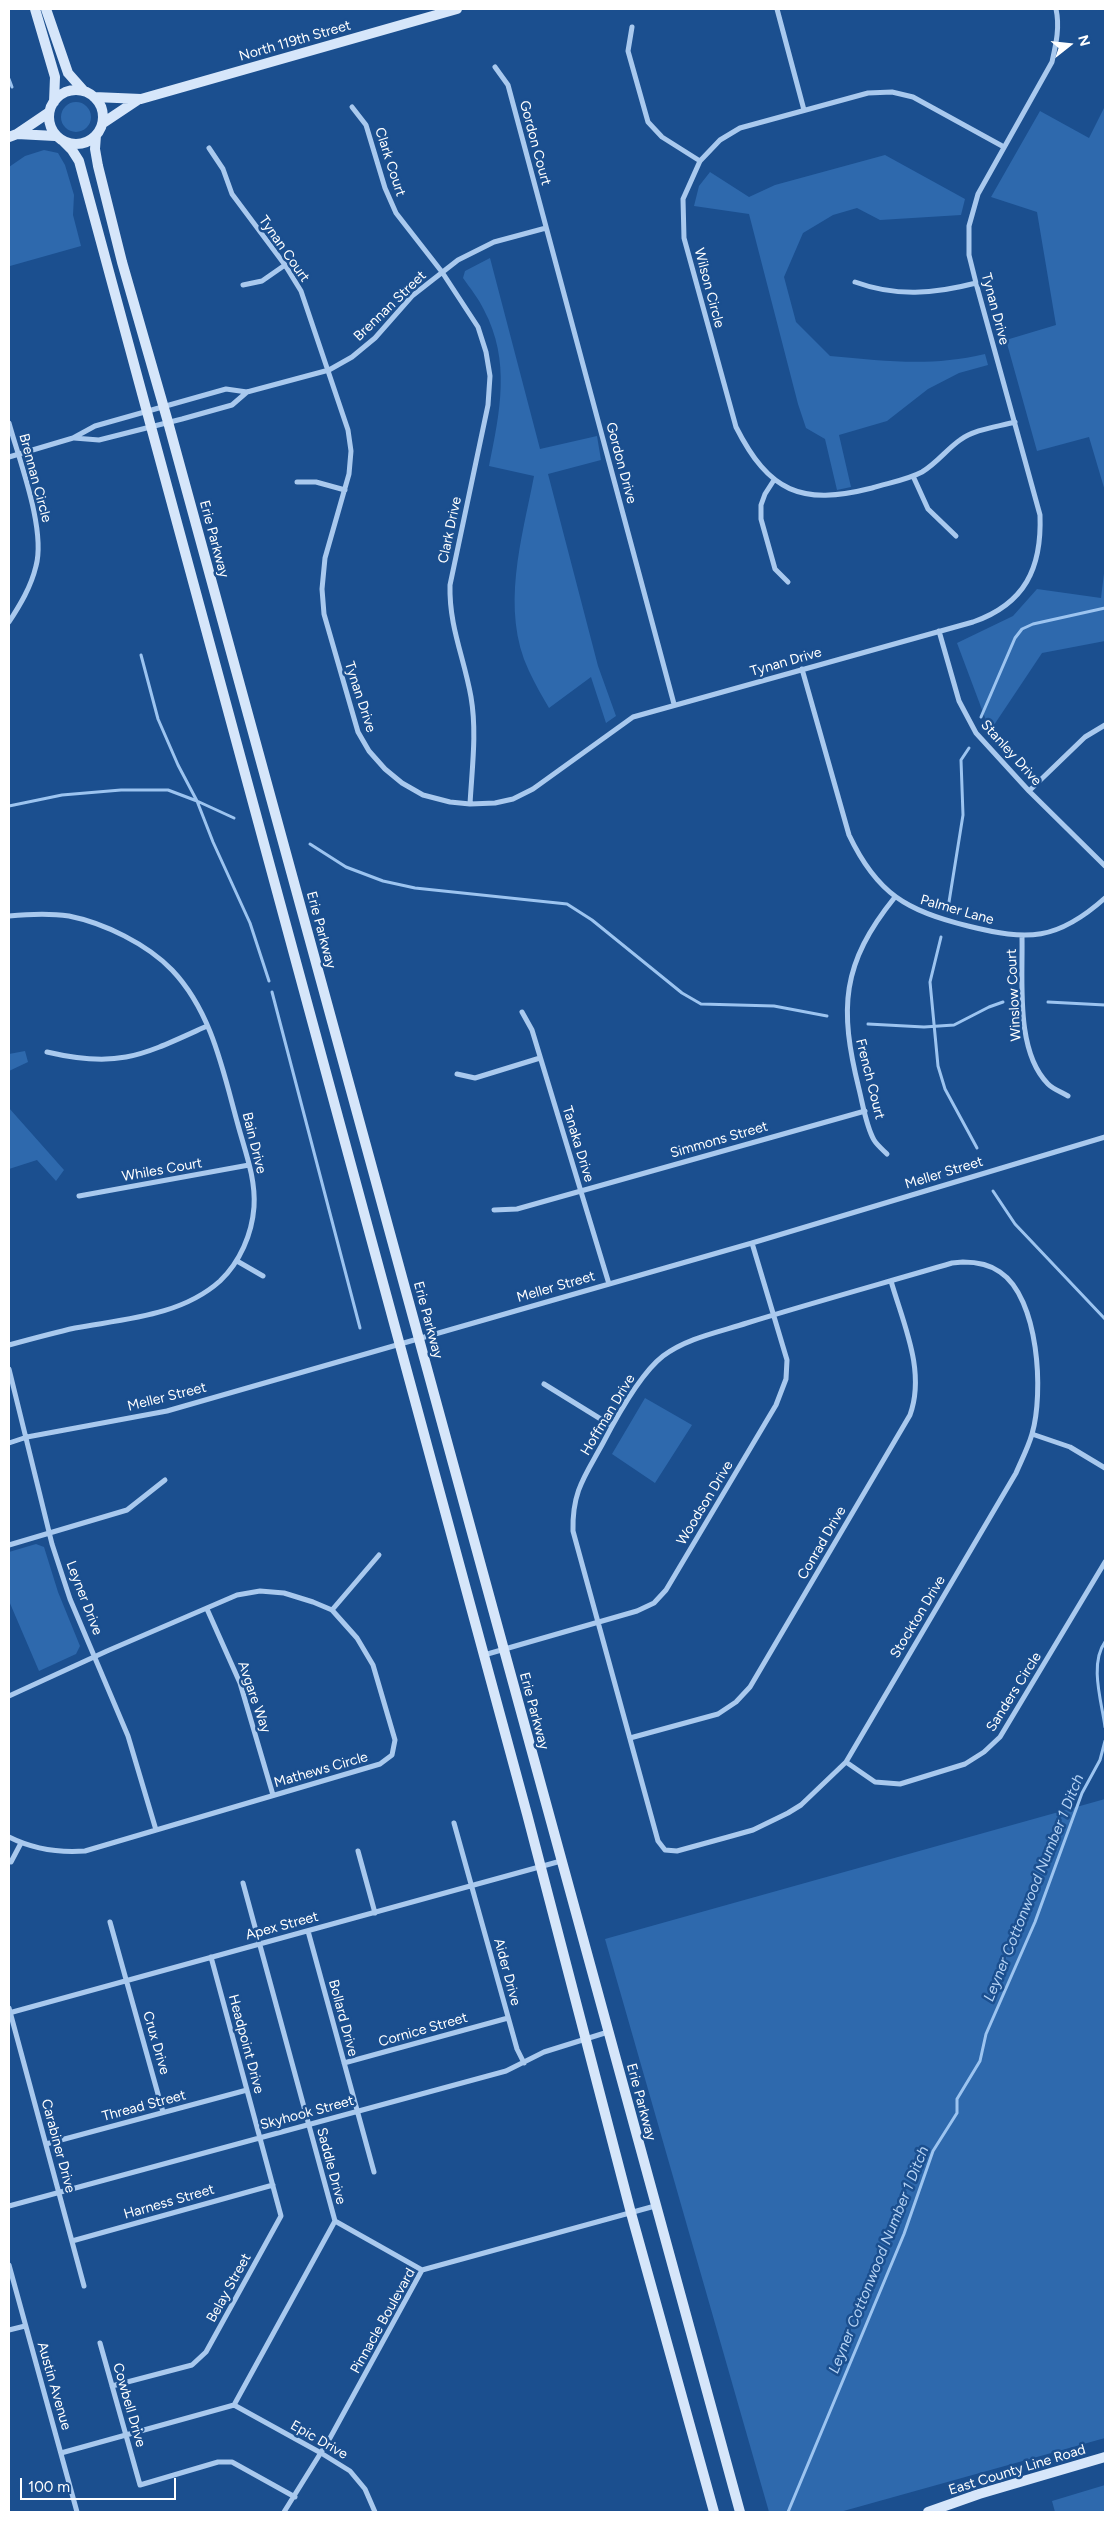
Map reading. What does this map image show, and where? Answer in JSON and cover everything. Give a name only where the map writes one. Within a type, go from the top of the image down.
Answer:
[{"type":"main road","points":[[13,135],[48,113],[54,102],[56,77],[35,9]]},
{"type":"main road","points":[[13,135],[59,139],[80,144],[96,135],[103,124],[101,107],[94,97],[84,91],[68,73],[46,9]]},
{"type":"main road","name":"North 119th Street","points":[[94,97],[140,98],[457,9]]},
{"type":"main road","points":[[54,102],[68,92],[84,91]]},
{"type":"main road","name":"North 119th Street","points":[[103,124],[140,98]]},
{"type":"main road","points":[[48,113],[59,139],[72,150],[79,161],[541,1866],[631,2213],[714,2512]]},
{"type":"main road","name":"Erie Parkway","points":[[96,135],[96,157],[122,262],[164,407],[740,2512]]},
{"type":"main road","name":"East County Line Road","points":[[918,2512],[933,2510],[1105,2457]]},
{"type":"street","points":[[777,9],[804,110]]},
{"type":"street","name":"Tynan Drive","points":[[329,370],[348,430],[351,451],[349,474],[326,558],[322,589],[324,614],[358,732],[369,751],[384,770],[423,795],[450,802],[470,804],[495,803],[513,799],[533,789],[633,717],[973,622],[1000,610],[1017,596],[1030,578],[1038,557],[1041,536],[1040,515],[976,283],[970,255],[968,226],[978,194],[1052,62],[1059,20],[1056,9]]},
{"type":"street","points":[[632,27],[628,51],[648,122],[662,137],[700,161]]},
{"type":"street","name":"Gordon Court","points":[[495,67],[508,86],[546,228]]},
{"type":"street","name":"Wilson Circle","points":[[1004,147],[913,97],[892,92],[868,93],[740,128],[720,140],[700,161],[683,199],[684,238],[736,427],[750,455],[774,480],[812,495],[829,497],[847,494],[913,476],[933,464],[962,438],[1015,422]]},
{"type":"street","name":"Clark Court","points":[[352,107],[366,125],[385,188],[396,213],[442,272]]},
{"type":"street","name":"Tynan Court","points":[[209,148],[223,169],[232,194],[285,265],[300,292],[329,370]]},
{"type":"street","name":"Brennan Street","points":[[9,457],[74,438],[95,426],[226,389],[247,392],[329,370],[352,357],[367,345],[412,296],[458,260],[494,242],[546,228]]},
{"type":"street","name":"Gordon Drive","points":[[546,228],[674,704]]},
{"type":"street","points":[[243,285],[262,281],[285,265]]},
{"type":"street","name":"Clark Drive","points":[[442,272],[478,327],[490,376],[488,406],[450,585],[450,610],[471,696],[474,724],[470,804]]},
{"type":"street","points":[[856,282],[876,290],[913,294],[937,292],[976,283]]},
{"type":"street","name":"Brennan Street","points":[[74,438],[100,440],[232,405],[247,392]]},
{"type":"street","name":"Brennan Circle","points":[[9,423],[38,529],[37,565],[23,601],[9,622]]},
{"type":"street","points":[[913,476],[928,509],[956,536]]},
{"type":"street","points":[[774,480],[765,494],[761,519],[774,570],[788,582]]},
{"type":"street","points":[[297,482],[316,482],[345,490]]},
{"type":"street","name":"Stanley Drive","points":[[939,631],[958,701],[967,720],[986,746],[1105,866]]},
{"type":"street","name":"Palmer Lane","points":[[802,669],[849,835],[859,856],[874,877],[895,897],[909,907],[940,919],[1004,935],[1022,937],[1062,928],[1087,915],[1105,898]]},
{"type":"street","points":[[1029,791],[1085,738],[1105,725]]},
{"type":"street","name":"French Court","points":[[888,1154],[874,1140],[865,1111],[847,1035],[847,1000],[851,976],[861,946],[895,897]]},
{"type":"street","name":"Bain Drive","points":[[9,916],[33,914],[70,916],[110,930],[138,945],[173,971],[190,994],[217,1050],[249,1165],[254,1207],[250,1226],[237,1261],[219,1282],[197,1298],[174,1308],[71,1329],[9,1345]]},
{"type":"street","name":"Winslow Court","points":[[1022,937],[1024,1029],[1028,1049],[1035,1067],[1048,1085],[1068,1096]]},
{"type":"street","name":"Tanaka Drive","points":[[522,1012],[532,1030],[608,1284]]},
{"type":"street","points":[[47,1052],[72,1058],[98,1060],[126,1058],[155,1050],[207,1026]]},
{"type":"street","points":[[457,1074],[475,1078],[540,1058]]},
{"type":"street","name":"Simmons Street","points":[[494,1210],[517,1209],[865,1111]]},
{"type":"street","name":"Meller Street","points":[[9,1443],[27,1437],[167,1411],[400,1342],[752,1243],[1105,1137]]},
{"type":"street","name":"Whiles Court","points":[[79,1196],[249,1165]]},
{"type":"street","name":"Woodson Drive","points":[[484,1655],[637,1611],[654,1603],[666,1590],[776,1405],[786,1379],[787,1360],[752,1243]]},
{"type":"street","points":[[237,1261],[263,1276]]},
{"type":"street","name":"Hoffman Drive","points":[[664,1850],[658,1841],[573,1531],[573,1508],[579,1486],[612,1426],[647,1374],[661,1357],[679,1344],[891,1281],[963,1262],[986,1265],[1001,1272],[1013,1286]]},
{"type":"street","name":"Conrad Drive","points":[[630,1738],[718,1714],[736,1702],[750,1687],[910,1415],[916,1388],[915,1367],[891,1281]]},
{"type":"street","name":"Stockton Drive","points":[[664,1850],[677,1851],[762,1826],[801,1805],[846,1762],[1016,1473],[1032,1434],[1036,1401],[1037,1364],[1026,1312],[1013,1286]]},
{"type":"street","name":"Leyner Drive","points":[[9,1369],[49,1533],[70,1599],[128,1736],[156,1830]]},
{"type":"street","points":[[544,1384],[612,1426]]},
{"type":"street","points":[[1032,1434],[1070,1447],[1105,1468]]},
{"type":"street","points":[[9,1545],[127,1510],[165,1480]]},
{"type":"street","points":[[332,1610],[379,1555]]},
{"type":"street","name":"Sanders Circle","points":[[846,1762],[874,1782],[900,1784],[951,1770],[984,1752],[1000,1737],[1105,1562]]},
{"type":"street","name":"Mathews Circle","points":[[9,1696],[95,1656],[237,1596],[260,1591],[284,1593],[332,1610],[357,1638],[374,1665],[395,1740],[392,1754],[380,1764],[85,1851],[66,1853],[22,1843],[9,1837]]},
{"type":"street","name":"Avgare Way","points":[[207,1609],[240,1683],[274,1795]]},
{"type":"street","name":"Aider Drive","points":[[454,1823],[517,2049],[524,2063]]},
{"type":"street","points":[[11,1862],[22,1843]]},
{"type":"street","points":[[358,1851],[375,1912]]},
{"type":"street","name":"Apex Street","points":[[9,2011],[211,1958],[561,1861]]},
{"type":"street","name":"Saddle Drive","points":[[234,2405],[335,2221],[243,1883]]},
{"type":"street","name":"Crux Drive","points":[[110,1922],[163,2112]]},
{"type":"street","name":"Bollard Drive","points":[[308,1931],[374,2172]]},
{"type":"street","name":"Headpoint Drive","points":[[211,1958],[260,2137]]},
{"type":"street","name":"Carabiner Drive","points":[[9,2011],[84,2286]]},
{"type":"street","name":"Cornice Street","points":[[344,2064],[508,2018]]},
{"type":"street","name":"Skyhook Street","points":[[9,2206],[506,2072],[544,2052],[608,2032]]},
{"type":"street","name":"Thread Street","points":[[46,2144],[247,2090]]},
{"type":"street","name":"Belay Street","points":[[112,2386],[192,2365],[206,2352],[281,2216],[260,2137]]},
{"type":"street","name":"Harness Street","points":[[72,2241],[273,2185]]},
{"type":"street","name":"Pinnacle Boulevard","points":[[284,2512],[322,2453],[422,2270],[655,2206]]},
{"type":"street","points":[[335,2221],[422,2270]]},
{"type":"street","name":"Austin Avenue","points":[[9,2265],[77,2512]]},
{"type":"street","points":[[9,2330],[25,2326]]},
{"type":"street","name":"Cowbell Drive","points":[[100,2343],[140,2485],[218,2462],[232,2462],[295,2497]]},
{"type":"street","points":[[61,2453],[234,2405]]},
{"type":"street","name":"Epic Drive","points":[[234,2405],[322,2453],[350,2471],[365,2489],[375,2512]]},
{"type":"shaded area","points":[[76,102],[87,106],[91,117],[87,128],[76,132],[65,128],[61,117],[65,106]]},
{"type":"shaded area","points":[[1105,106],[1105,491],[1089,437],[1037,451],[1006,340],[1056,325],[1037,212],[991,197],[1040,111],[1089,138]]},
{"type":"shaded area","points":[[44,150],[58,153],[65,165],[74,195],[73,215],[81,246],[10,266],[9,167],[25,156]]},
{"type":"shaded area","points":[[885,155],[965,199],[961,215],[880,220],[857,208],[833,215],[803,233],[784,277],[796,322],[830,356],[927,362],[985,354],[988,365],[959,373],[928,389],[887,421],[839,435],[851,487],[837,490],[825,439],[806,428],[798,404],[749,214],[694,206],[699,186],[710,172],[749,197],[775,185]]},
{"type":"shaded area","points":[[490,258],[540,449],[597,436],[601,460],[548,474],[598,666],[616,716],[606,723],[591,677],[549,708],[529,671],[520,647],[516,623],[516,574],[519,549],[534,476],[489,466],[497,426],[501,387],[498,348],[484,310],[463,278],[465,271]]},
{"type":"shaded area","points":[[1105,565],[1105,641],[1042,653],[990,731],[957,643],[1013,616],[1037,589],[1101,598]]},
{"type":"shaded area","points":[[25,1051],[28,1062],[9,1071],[9,1054]]},
{"type":"shaded area","points":[[9,1108],[64,1170],[56,1181],[37,1160],[9,1169]]},
{"type":"shaded area","points":[[645,1398],[692,1425],[655,1483],[612,1454]]},
{"type":"shaded area","points":[[36,1544],[44,1547],[58,1592],[80,1646],[76,1654],[39,1671],[9,1601],[9,1552]]},
{"type":"shaded area","points":[[1105,1799],[1105,2438],[840,2512],[769,2512],[605,1939]]},
{"type":"shaded area","points":[[1105,2485],[1105,2512],[1055,2512],[1052,2501]]},
{"type":"waterway","points":[[9,79],[12,87]]},
{"type":"waterway","name":"Leyner Cottonwood Number 1 Ditch","points":[[981,717],[1015,638],[1022,629],[1033,624],[1105,608]]},
{"type":"waterway","points":[[141,655],[158,719],[178,765],[197,801],[234,818]]},
{"type":"waterway","name":"Leyner Cottonwood Number 1 Ditch","points":[[949,902],[963,815],[961,760],[969,748]]},
{"type":"waterway","points":[[9,806],[62,795],[121,790],[168,790],[197,801],[213,842],[250,923],[269,981]]},
{"type":"waterway","points":[[310,844],[346,867],[383,881],[415,888],[567,904],[592,920],[682,993],[701,1004],[774,1006],[827,1016]]},
{"type":"waterway","name":"Leyner Cottonwood Number 1 Ditch","points":[[941,937],[930,982],[938,1066],[945,1089],[977,1148]]},
{"type":"waterway","points":[[272,992],[360,1328]]},
{"type":"waterway","name":"Leyner Cottonwood Number 1 Ditch","points":[[868,1024],[924,1027],[954,1025],[1003,1002]]},
{"type":"waterway","points":[[1048,1002],[1105,1005]]},
{"type":"waterway","name":"Leyner Cottonwood Number 1 Ditch","points":[[993,1191],[1015,1224],[1105,1319]]},
{"type":"waterway","name":"Leyner Cottonwood Number 1 Ditch","points":[[1105,1642],[1100,1651],[1097,1672],[1105,1727]]},
{"type":"waterway","name":"Leyner Cottonwood Number 1 Ditch","points":[[788,2512],[904,2234],[933,2151],[957,2113],[957,2099],[980,2061],[986,2034],[1035,1922],[1082,1793],[1100,1760],[1105,1741]]}]
